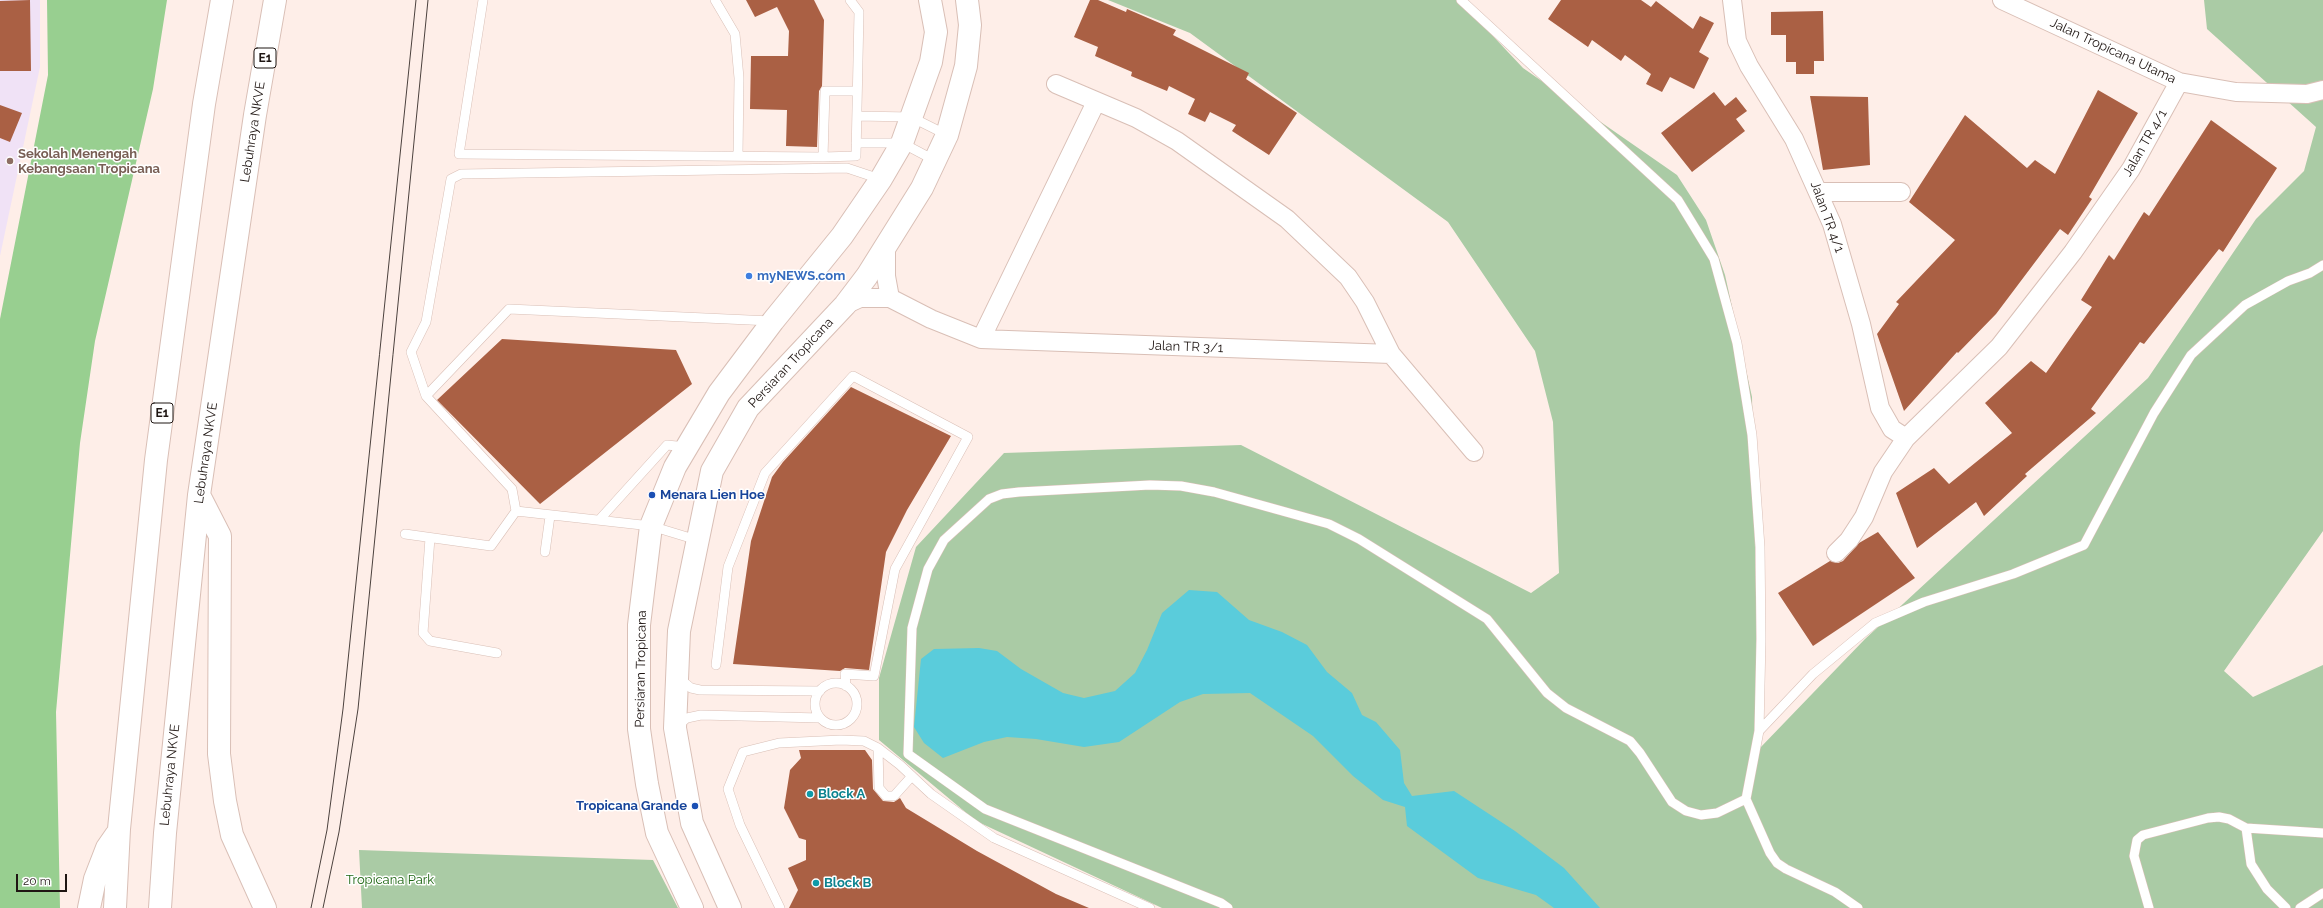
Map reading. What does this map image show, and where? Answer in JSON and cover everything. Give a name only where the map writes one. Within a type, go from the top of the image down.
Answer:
[{"type":"main road","name":"E1","points":[[115,908],[119,829],[156,460],[204,104],[222,0]]},
{"type":"main road","name":"Lebuhraya NKVE","points":[[160,908],[164,833],[199,495],[254,123],[275,0]]},
{"type":"main road","name":"Persiaran Tropicana","points":[[692,908],[657,833],[647,784],[639,729],[639,625],[651,526],[686,447],[719,394],[773,321],[842,236],[881,179],[902,143],[931,62],[936,32],[930,0]]},
{"type":"main road","name":"Persiaran Tropicana","points":[[730,908],[692,823],[674,728],[679,631],[712,471],[748,408],[844,305],[867,276],[886,243],[922,188],[947,135],[966,66],[970,25],[967,0]]},
{"type":"main road","points":[[199,495],[220,536],[219,754],[225,801],[232,835],[265,908]]},
{"type":"main road","points":[[90,908],[95,880],[107,848],[119,829]]},
{"type":"street","name":"Jalan TR 4/1","points":[[1732,0],[1737,41],[1749,66],[1794,139],[1820,192],[1832,224],[1861,324],[1880,408],[1892,429],[1906,438]]},
{"type":"street","name":"Jalan Tropicana Utama","points":[[2002,0],[2180,82],[2236,92],[2307,94],[2323,90]]},
{"type":"street","name":"Jalan TR 4/1","points":[[1836,553],[1849,540],[1864,517],[1883,472],[1906,438],[1998,347],[2073,252],[2131,169],[2180,82]]},
{"type":"street","points":[[1056,84],[1136,118],[1177,141],[1287,220],[1348,277],[1365,302],[1391,354],[1474,452]]},
{"type":"street","points":[[981,339],[1096,102]]},
{"type":"street","points":[[1820,192],[1901,192]]},
{"type":"street","points":[[844,305],[860,298],[890,298],[886,276],[886,243]]},
{"type":"street","name":"Jalan TR 3/1","points":[[890,298],[931,319],[981,339],[1391,354]]},
{"type":"lane","points":[[483,0],[459,154],[823,157],[856,156],[859,12],[850,0]]},
{"type":"lane","points":[[715,0],[735,34],[739,78],[738,156]]},
{"type":"lane","points":[[1461,0],[1678,200],[1714,259],[1737,343],[1752,435],[1760,547],[1761,639],[1759,731],[1746,799],[1770,852],[1777,862],[1835,892],[1858,908]]},
{"type":"lane","points":[[823,157],[825,91],[857,91]]},
{"type":"lane","points":[[857,116],[911,117],[947,135]]},
{"type":"lane","points":[[856,143],[902,143],[936,161]]},
{"type":"lane","points":[[405,534],[491,546],[516,511],[512,489],[426,396],[411,352],[426,322],[447,190],[451,180],[461,174],[847,168],[881,179]]},
{"type":"lane","points":[[1759,731],[1813,674],[1875,623],[1924,602],[2013,574],[2084,545],[2154,414],[2191,355],[2245,306],[2288,281],[2310,273],[2323,265]]},
{"type":"lane","points":[[426,396],[509,309],[773,321]]},
{"type":"lane","points":[[674,728],[687,718],[701,715],[820,718],[826,722],[840,725],[852,718],[856,711],[856,697],[846,686],[845,674],[874,676],[895,569],[968,437],[852,376],[765,473],[728,567],[716,665]]},
{"type":"lane","points":[[600,519],[667,445],[686,447]]},
{"type":"lane","points":[[1228,908],[1220,903],[986,809],[908,754],[912,628],[928,569],[944,540],[989,499],[1019,492],[1150,485],[1181,486],[1214,492],[1329,524],[1359,539],[1487,619],[1547,693],[1566,708],[1630,741],[1640,753],[1672,802],[1686,811],[1701,815],[1717,813],[1746,799]]},
{"type":"lane","points":[[516,511],[550,516],[600,519],[651,526],[697,540]]},
{"type":"lane","points":[[545,552],[550,516]]},
{"type":"lane","points":[[430,538],[423,633],[430,641],[497,653]]},
{"type":"lane","points":[[677,676],[690,688],[700,690],[820,691],[832,684],[846,686]]},
{"type":"lane","points":[[820,691],[815,704],[820,718]]},
{"type":"lane","points":[[840,725],[841,740]]},
{"type":"lane","points":[[780,908],[740,825],[728,789],[742,752],[779,743],[841,740],[864,741],[878,748],[931,794],[994,838],[1150,908]]},
{"type":"lane","points":[[878,748],[879,788],[886,796],[894,796],[912,776]]},
{"type":"lane","points":[[2148,908],[2134,856],[2137,840],[2143,835],[2208,818],[2229,819],[2246,828],[2323,833]]},
{"type":"lane","points":[[2246,828],[2251,864],[2267,889],[2286,908]]},
{"type":"lane","points":[[2300,908],[2323,893]]},
{"type":"shaded area","name":"Sekolah Menengah Kebangsaan Tropicana","points":[[0,0],[40,0],[40,67],[0,256]]},
{"type":"green space","points":[[47,0],[167,0],[153,89],[95,341],[80,443],[56,712],[60,908],[0,908],[0,319],[48,75]]},
{"type":"green space","points":[[1108,0],[1459,0],[1523,68],[1677,175],[1706,220],[1725,275],[1752,397],[1759,749],[1865,639],[2148,378],[2256,219],[2304,171],[2316,127],[2207,29],[2204,0],[2323,0],[2323,531],[2224,671],[2253,697],[2323,665],[2323,908],[1162,908],[976,821],[879,740],[879,678],[916,547],[1004,453],[1241,445],[1531,593],[1559,573],[1553,422],[1535,351],[1448,222],[1190,33]]},
{"type":"green space","name":"Tropicana Park","points":[[359,850],[653,860],[678,908],[362,908]]},
{"type":"water","points":[[1189,590],[1217,592],[1249,620],[1282,632],[1307,645],[1327,672],[1352,693],[1362,715],[1376,722],[1400,750],[1404,783],[1412,796],[1454,791],[1515,831],[1564,868],[1600,908],[1554,908],[1536,895],[1478,878],[1407,826],[1405,807],[1383,800],[1353,776],[1313,736],[1250,693],[1203,694],[1180,702],[1119,742],[1084,747],[1036,739],[1007,737],[984,742],[943,758],[924,743],[914,727],[921,659],[934,649],[979,648],[997,651],[1021,669],[1063,693],[1084,698],[1115,691],[1135,673],[1147,650],[1162,613]]},
{"type":"building","points":[[30,0],[31,71],[0,71],[0,1]]},
{"type":"building","points":[[746,0],[814,0],[824,20],[822,86],[819,91],[817,147],[786,146],[787,110],[750,109],[751,56],[788,56],[789,31],[777,7],[755,17]]},
{"type":"building","points":[[1090,0],[1098,0],[1126,12],[1127,9],[1176,30],[1173,35],[1249,73],[1246,79],[1297,113],[1269,155],[1232,131],[1236,125],[1210,112],[1205,122],[1188,114],[1195,99],[1169,86],[1167,91],[1131,76],[1132,72],[1095,56],[1098,47],[1074,37]]},
{"type":"building","points":[[1561,0],[1641,0],[1651,7],[1656,1],[1693,29],[1700,16],[1714,23],[1699,52],[1709,58],[1694,89],[1670,77],[1662,92],[1646,84],[1651,74],[1625,55],[1621,61],[1592,40],[1588,47],[1548,19]]},
{"type":"building","points":[[1823,11],[1824,61],[1814,61],[1814,74],[1796,74],[1796,62],[1786,62],[1786,35],[1771,35],[1771,12]]},
{"type":"building","points":[[2098,90],[2138,113],[2089,197],[2092,199],[2068,235],[2060,229],[1996,314],[1958,353],[1957,352],[1904,411],[1877,334],[1899,304],[1896,302],[1955,240],[1909,202],[1965,115],[2027,168],[2035,160],[2055,174]]},
{"type":"building","points":[[1714,92],[1725,106],[1736,97],[1747,111],[1736,119],[1745,131],[1692,172],[1661,133]]},
{"type":"building","points":[[1810,96],[1868,97],[1870,165],[1823,170]]},
{"type":"building","points":[[0,105],[22,113],[10,142],[0,138]]},
{"type":"building","points":[[2211,120],[2277,168],[2223,252],[2219,249],[2144,344],[2140,342],[2091,409],[2096,413],[2025,474],[2027,476],[1984,516],[1976,502],[1917,548],[1896,493],[1934,468],[1949,484],[2012,433],[1985,403],[2031,361],[2046,373],[2092,307],[2081,300],[2109,255],[2114,260],[2144,212],[2149,216]]},
{"type":"building","points":[[502,339],[676,350],[692,384],[540,504],[437,400]]},
{"type":"building","points":[[851,387],[951,436],[907,510],[886,552],[869,670],[845,668],[840,671],[733,664],[751,541],[772,477],[783,462]]},
{"type":"building","points":[[1878,532],[1915,578],[1813,646],[1778,593],[1830,561],[1838,563],[1843,561],[1859,543]]},
{"type":"building","points":[[799,750],[865,750],[872,760],[873,789],[883,801],[894,802],[900,798],[906,808],[977,851],[1056,894],[1089,908],[789,908],[798,890],[788,868],[806,860],[806,840],[799,838],[784,808],[790,770],[801,758]]},
{"type":"tram line","points":[[311,908],[327,830],[343,709],[416,0]]},
{"type":"tram line","points":[[323,908],[339,832],[358,709],[428,0]]},
{"type":"place","name":"Sekolah Menengah Kebangsaan Tropicana","points":[[10,161]]},
{"type":"place","name":"myNEWS.com","points":[[749,276]]},
{"type":"place","name":"Menara Lien Hoe","points":[[652,495]]},
{"type":"place","name":"Block A","points":[[810,794]]},
{"type":"place","name":"Tropicana Grande","points":[[695,806]]},
{"type":"place","name":"Block B","points":[[816,883]]}]
